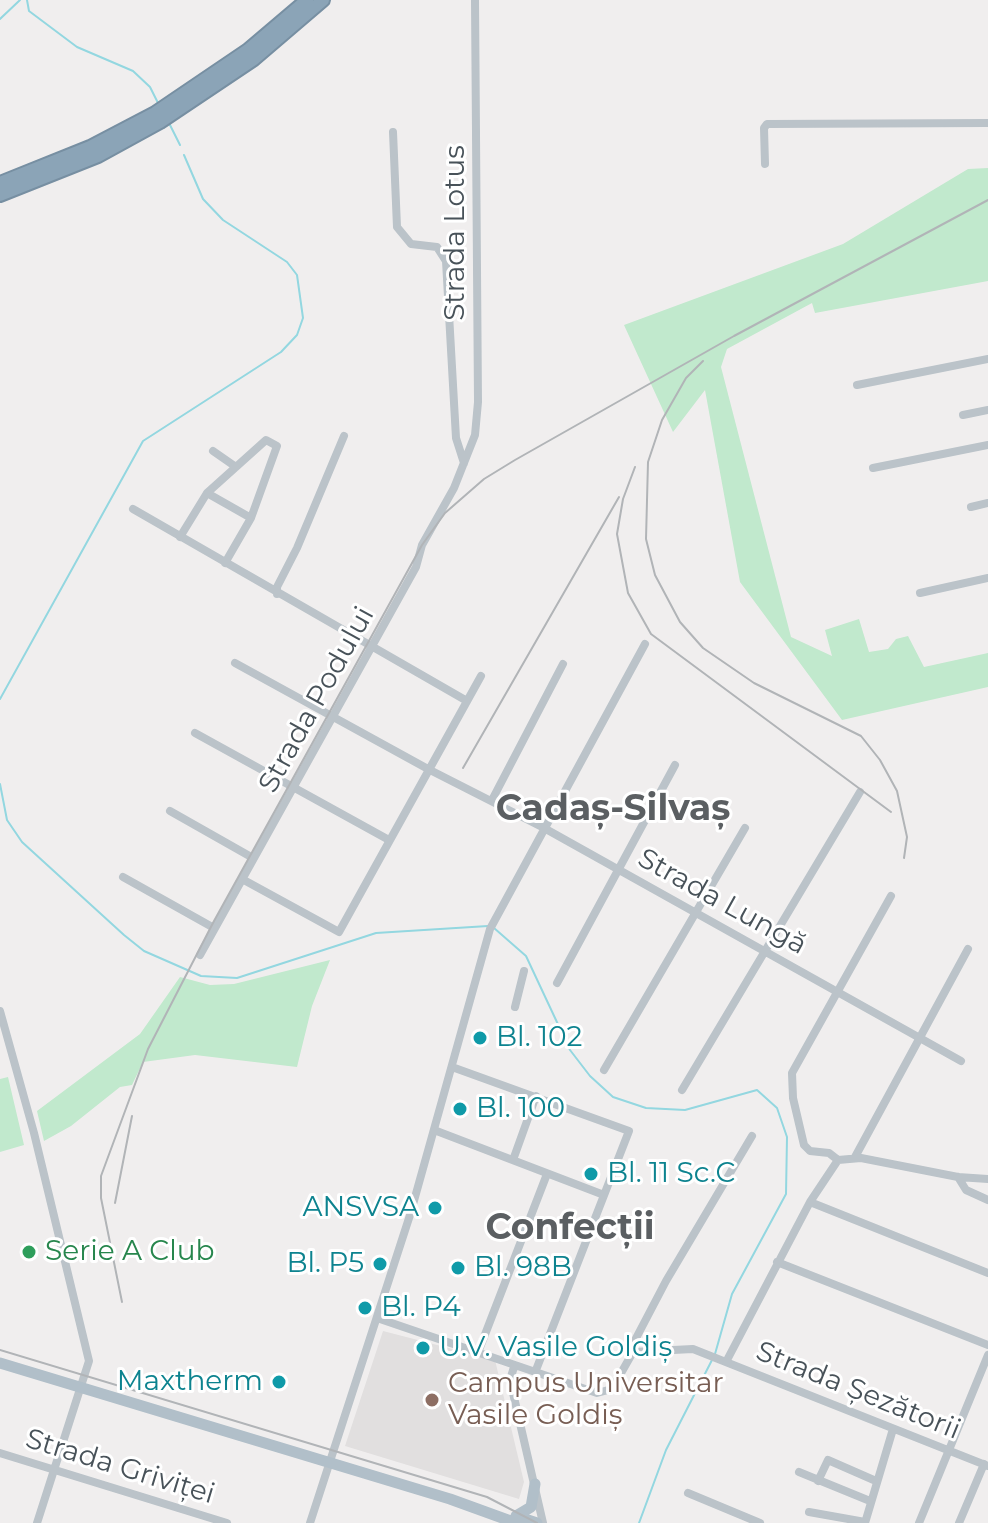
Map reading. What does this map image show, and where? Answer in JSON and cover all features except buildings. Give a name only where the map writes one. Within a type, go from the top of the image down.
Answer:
[{"type":"highway","points":[[190,98],[307,0]]},
{"type":"highway","points":[[0,195],[84,162],[254,59],[323,0]]},
{"type":"highway","points":[[0,183],[145,125]]},
{"type":"main road","points":[[0,1363],[499,1515],[540,1523]]},
{"type":"main road","points":[[516,1520],[531,1507],[535,1484]]},
{"type":"street","name":"Strada Lotus","points":[[464,463],[475,435],[478,402],[475,0]]},
{"type":"street","points":[[765,164],[764,128],[767,124],[988,123]]},
{"type":"street","points":[[393,132],[397,227],[411,244],[437,247],[447,268],[456,438],[464,463]]},
{"type":"street","points":[[857,385],[988,359]]},
{"type":"street","points":[[963,415],[988,410]]},
{"type":"street","points":[[277,594],[277,587],[297,548],[344,436]]},
{"type":"street","points":[[180,537],[207,493],[266,440],[277,446],[251,518],[225,563]]},
{"type":"street","points":[[873,468],[988,445]]},
{"type":"street","points":[[213,451],[236,467]]},
{"type":"street","name":"Strada Podului","points":[[200,955],[416,567],[423,543],[464,463]]},
{"type":"street","points":[[207,493],[251,518]]},
{"type":"street","points":[[971,507],[988,503]]},
{"type":"street","points":[[133,509],[467,701]]},
{"type":"street","points":[[920,593],[988,578]]},
{"type":"street","points":[[310,1523],[434,1130],[490,929],[645,644]]},
{"type":"street","name":"Strada Lungă","points":[[235,663],[428,769],[544,828],[961,1061]]},
{"type":"street","points":[[492,800],[563,664]]},
{"type":"street","points":[[242,879],[339,932],[481,676]]},
{"type":"street","points":[[195,733],[389,840]]},
{"type":"street","points":[[557,983],[675,765]]},
{"type":"street","points":[[682,1090],[860,792]]},
{"type":"street","points":[[170,811],[253,858]]},
{"type":"street","points":[[604,1070],[745,828]]},
{"type":"street","points":[[123,877],[214,928]]},
{"type":"street","points":[[838,1160],[829,1153],[810,1151],[804,1145],[793,1098],[793,1067],[891,896]]},
{"type":"street","points":[[851,1157],[968,949]]},
{"type":"street","points":[[515,1007],[524,971]]},
{"type":"street","points":[[0,1011],[34,1133],[88,1365],[37,1523]]},
{"type":"street","points":[[452,1067],[629,1131],[536,1370]]},
{"type":"street","points":[[513,1160],[536,1096]]},
{"type":"street","points":[[434,1130],[604,1195]]},
{"type":"street","points":[[377,1318],[479,1350],[514,1367],[536,1370],[588,1391],[603,1393],[614,1387],[659,1294],[752,1136]]},
{"type":"street","points":[[726,1362],[810,1202],[838,1160],[851,1157],[958,1177],[988,1179]]},
{"type":"street","points":[[479,1350],[547,1174]]},
{"type":"street","points":[[958,1177],[966,1190],[988,1200]]},
{"type":"street","points":[[810,1202],[988,1273]]},
{"type":"street","points":[[777,1262],[988,1345]]},
{"type":"street","name":"Strada Șezătorii","points":[[633,1352],[681,1348],[712,1356],[986,1465]]},
{"type":"street","points":[[919,1523],[988,1355]]},
{"type":"street","points":[[514,1367],[510,1380],[535,1484],[540,1523]]},
{"type":"street","points":[[809,1512],[865,1523],[893,1429]]},
{"type":"street","name":"Strada Griviței","points":[[0,1453],[227,1523]]},
{"type":"street","points":[[818,1481],[826,1461],[830,1460],[876,1481]]},
{"type":"street","points":[[959,1523],[986,1465]]},
{"type":"street","points":[[799,1472],[870,1501]]},
{"type":"street","points":[[688,1493],[760,1523]]},
{"type":"shaded area","name":"Campus Universitar Vasile Goldiș","points":[[383,1331],[495,1360],[524,1482],[519,1499],[345,1446]]},
{"type":"green space","points":[[988,168],[988,281],[815,313],[812,303],[727,349],[721,367],[791,637],[832,656],[825,630],[859,619],[869,652],[888,649],[896,639],[908,636],[924,667],[988,653],[988,687],[842,720],[740,582],[705,390],[673,432],[624,325],[843,244],[968,169]]},
{"type":"green space","points":[[330,960],[312,1006],[297,1067],[195,1055],[143,1062],[132,1085],[120,1087],[71,1126],[44,1141],[37,1111],[140,1034],[180,977],[210,985],[234,984]]},
{"type":"green space","points":[[8,1077],[24,1145],[0,1152],[0,1079]]},
{"type":"waterway","points":[[0,19],[20,0]]},
{"type":"waterway","points":[[27,0],[29,11],[77,47],[133,71],[150,87],[159,105]]},
{"type":"waterway","points":[[168,121],[180,145]]},
{"type":"waterway","points":[[0,699],[143,441],[281,352],[297,335],[303,318],[297,275],[287,262],[223,220],[203,199],[184,155]]},
{"type":"waterway","points":[[0,784],[7,820],[22,842],[144,951],[201,976],[237,978],[376,933],[488,926]]},
{"type":"waterway","points":[[494,928],[526,956],[570,1050],[590,1076],[613,1097],[646,1108],[685,1110],[757,1090],[777,1108],[787,1137],[786,1194],[732,1294],[715,1354]]},
{"type":"waterway","points":[[639,1523],[666,1450],[712,1360]]},
{"type":"tram line","points":[[0,1350],[487,1497],[537,1523]]},
{"type":"railway","points":[[122,1302],[101,1198],[101,1176],[148,1049],[214,921],[422,545],[445,513],[484,479],[515,460],[734,336],[988,200]]},
{"type":"railway","points":[[703,361],[686,378],[662,420],[648,462],[646,539],[655,575],[680,622],[703,648],[754,683],[861,736],[880,760],[897,791],[907,837],[904,858]]},
{"type":"railway","points":[[635,467],[623,499],[617,534],[628,593],[651,634],[891,812]]},
{"type":"railway","points":[[463,768],[619,497]]},
{"type":"railway","points":[[115,1203],[132,1116]]},
{"type":"place","name":"Bl. 102","points":[[480,1038]]},
{"type":"place","name":"Bl. 100","points":[[460,1109]]},
{"type":"place","name":"Bl. 11 Sc.C","points":[[591,1174]]},
{"type":"place","name":"ANSVSA","points":[[435,1208]]},
{"type":"place","name":"Serie A Club","points":[[29,1252]]},
{"type":"place","name":"Bl. P5","points":[[380,1264]]},
{"type":"place","name":"Bl. 98B","points":[[458,1268]]},
{"type":"place","name":"Bl. P4","points":[[365,1308]]},
{"type":"place","name":"U.V. Vasile Goldiș","points":[[423,1348]]},
{"type":"place","name":"Maxtherm","points":[[279,1382]]},
{"type":"place","name":"Campus Universitar Vasile Goldiș","points":[[432,1400]]},
{"type":"district","name":"Cadaș-Silvaș","points":[[613,809]]},
{"type":"district","name":"Confecții","points":[[570,1228]]}]
